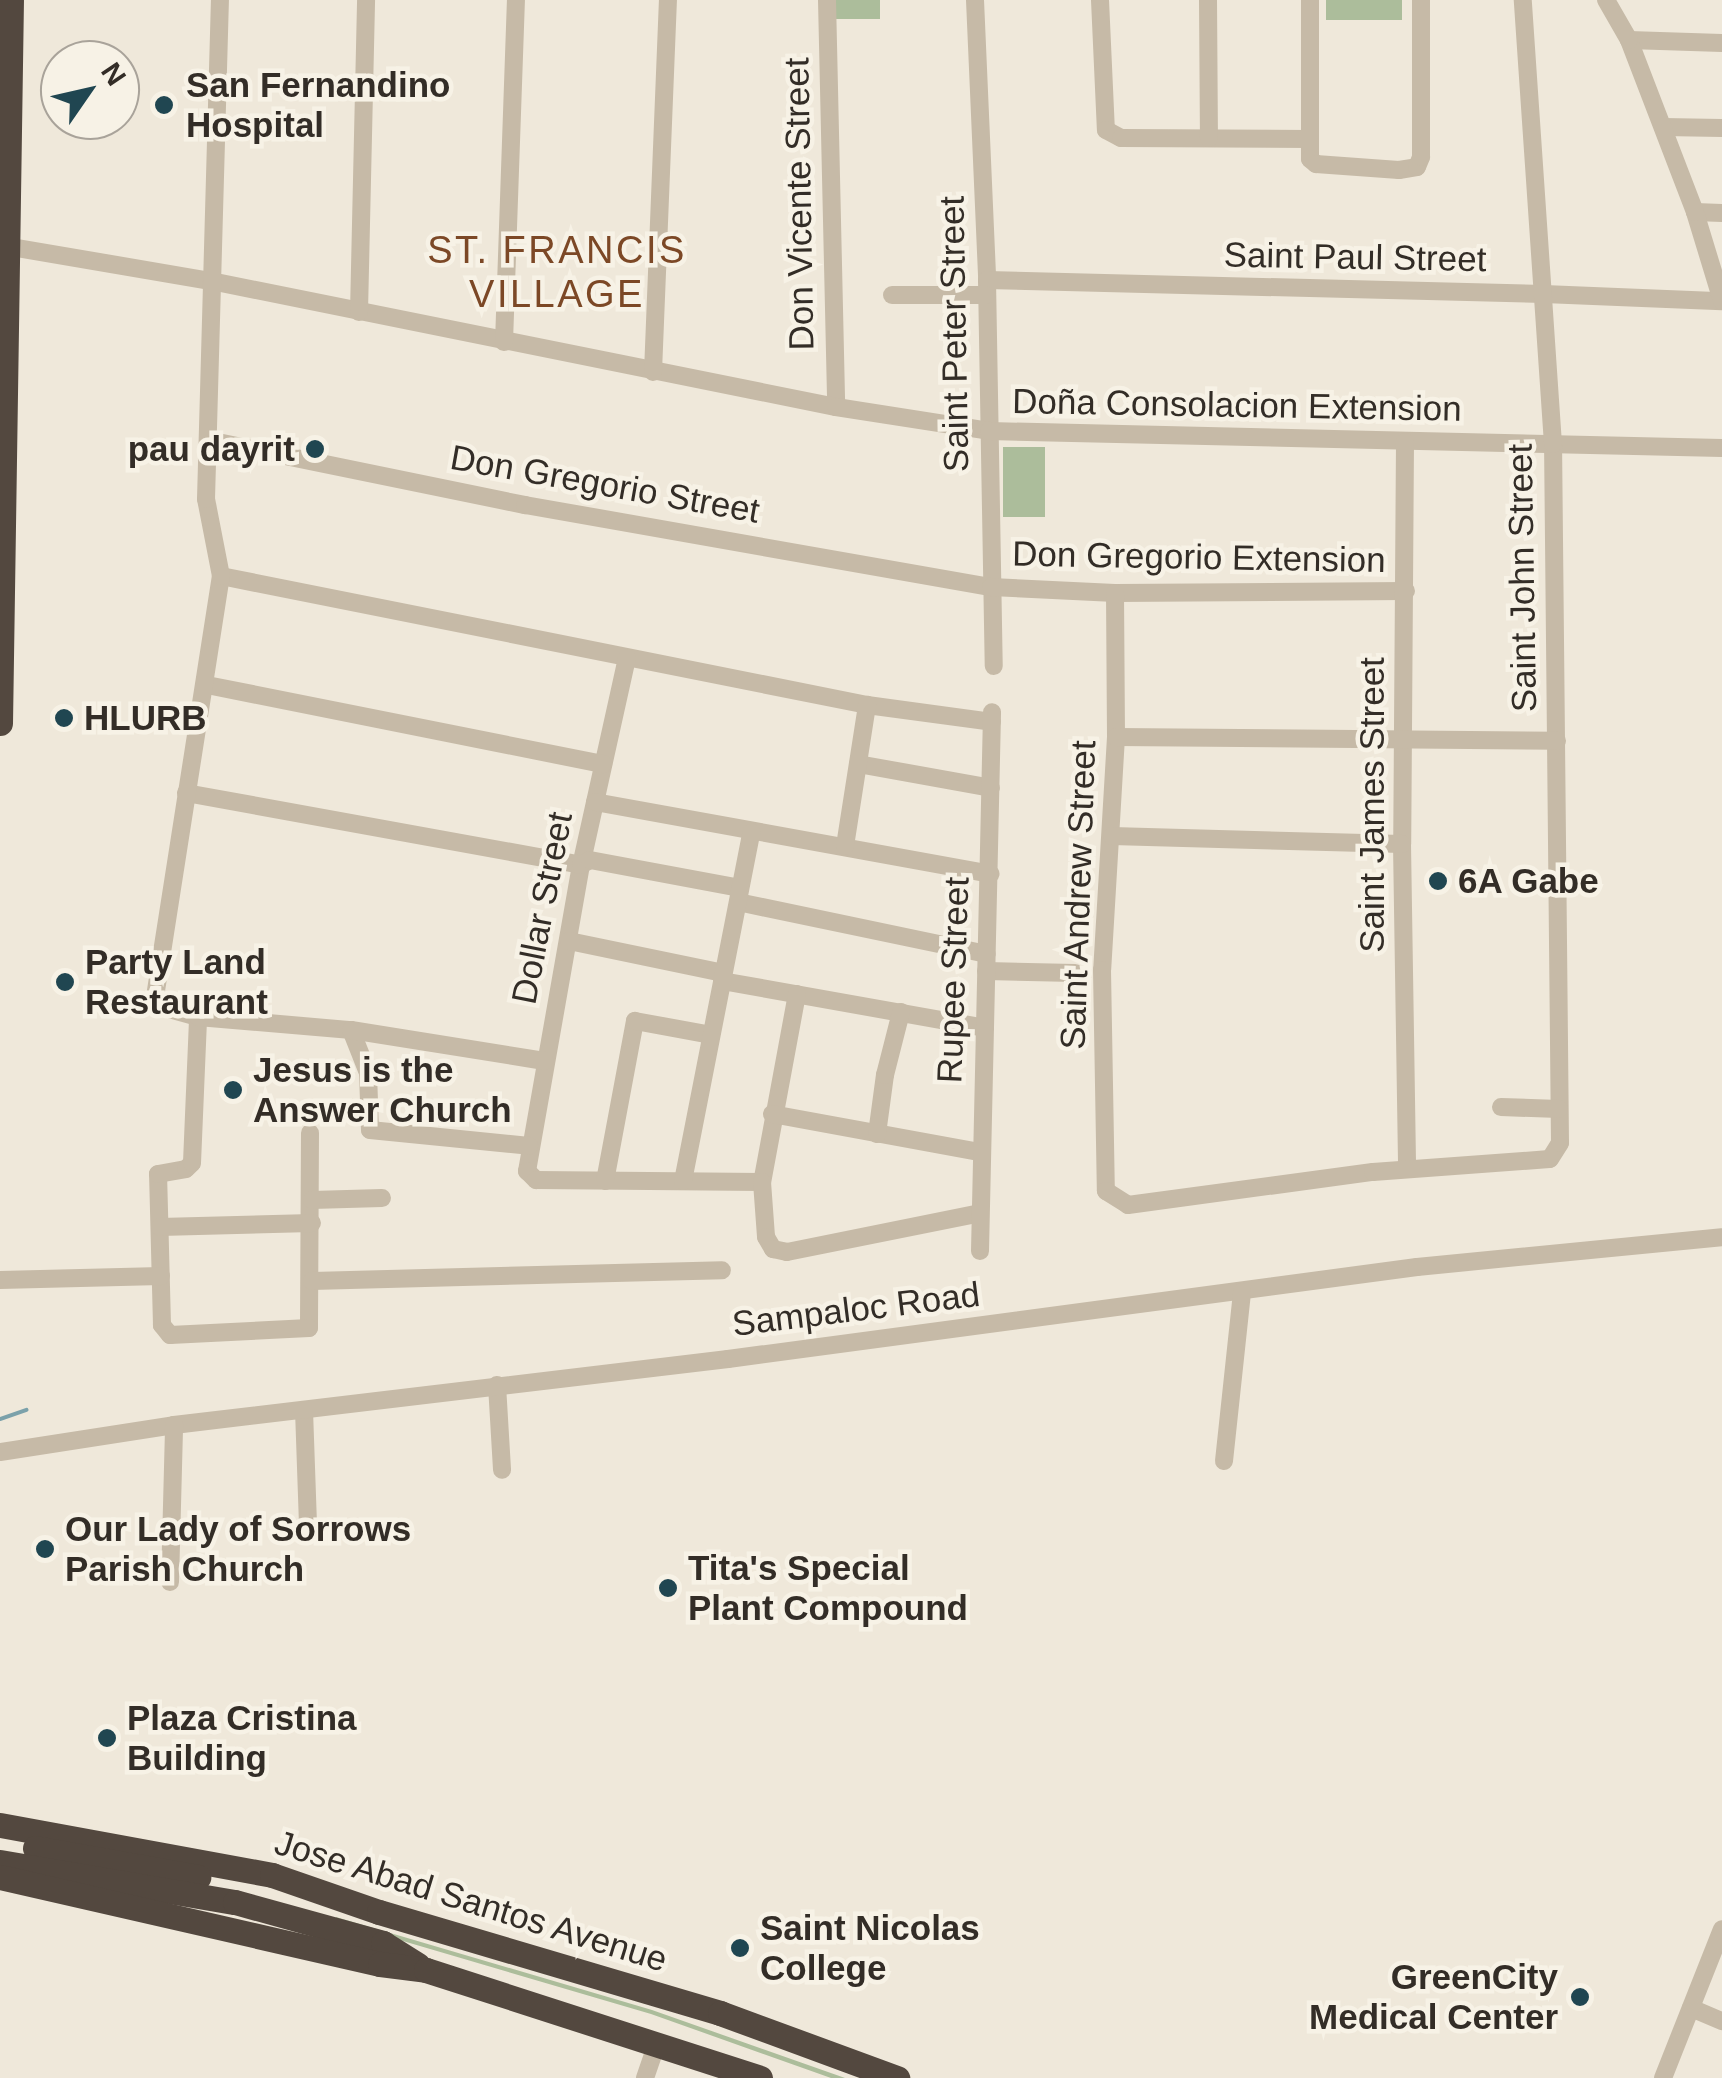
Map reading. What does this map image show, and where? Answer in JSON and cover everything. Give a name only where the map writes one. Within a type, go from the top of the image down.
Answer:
[{"type":"highway","points":[[0,723],[4,116],[11,0]]},
{"type":"highway","points":[[4,1829],[236,1893],[383,1943],[426,1970]]},
{"type":"highway","name":"Jose Abad Santos Avenue","points":[[4,1829],[272,1875],[379,1912],[720,2013],[897,2078]]},
{"type":"highway","points":[[0,1862],[379,1912]]},
{"type":"highway","points":[[0,1877],[32,1888],[380,1964],[426,1970],[760,2078]]},
{"type":"highway","points":[[0,1887],[32,1888]]},
{"type":"street","points":[[220,0],[206,500],[221,576],[207,685],[154,996],[158,1006],[198,1018],[351,1030],[545,1062]]},
{"type":"street","points":[[359,312],[366,0]]},
{"type":"street","points":[[504,342],[516,0]]},
{"type":"street","points":[[654,372],[668,0]]},
{"type":"street","name":"Don Vicente Street","points":[[827,0],[836,407]]},
{"type":"street","name":"Saint Peter Street","points":[[975,0],[987,287],[994,666]]},
{"type":"street","points":[[1100,0],[1106,130],[1121,138],[1310,139]]},
{"type":"street","points":[[1208,0],[1209,138]]},
{"type":"street","points":[[1310,0],[1310,159],[1316,164],[1398,170],[1417,166],[1421,157],[1421,0]]},
{"type":"street","name":"Saint John Street","points":[[1407,1169],[1544,1160],[1555,1155],[1559,1109],[1553,444],[1523,0]]},
{"type":"street","points":[[1606,0],[1629,40],[1663,127],[1695,212],[1722,301]]},
{"type":"street","points":[[1629,40],[1722,43]]},
{"type":"street","points":[[1663,127],[1722,128]]},
{"type":"street","points":[[1695,212],[1722,212]]},
{"type":"street","name":"Doña Consolacion Extension","points":[[4,245],[212,281],[836,407],[989,431],[1722,448]]},
{"type":"street","name":"Saint Paul Street","points":[[892,295],[987,287],[1544,294],[1722,301]]},
{"type":"street","name":"Don Gregorio Street","points":[[208,440],[525,505],[990,587]]},
{"type":"street","name":"Saint James Street","points":[[1405,442],[1402,844],[1407,1169]]},
{"type":"street","points":[[221,576],[867,706],[845,846]]},
{"type":"street","name":"Don Gregorio Extension","points":[[990,587],[1115,593],[1406,591]]},
{"type":"street","name":"Saint Andrew Street","points":[[1115,593],[1116,737],[1102,970],[1105,1186],[1112,1196],[1128,1205],[1407,1169]]},
{"type":"street","name":"Dollar Street","points":[[605,1181],[536,1180],[527,1171],[528,1146],[570,941],[581,865],[628,658]]},
{"type":"street","points":[[207,685],[602,764]]},
{"type":"street","name":"Rupee Street","points":[[867,706],[992,717],[980,1251]]},
{"type":"street","points":[[1116,737],[1404,743],[1557,741]]},
{"type":"street","points":[[858,764],[991,788]]},
{"type":"street","points":[[186,793],[581,865],[590,860],[987,962],[1075,973]]},
{"type":"street","points":[[595,802],[990,874]]},
{"type":"street","points":[[684,1182],[751,833]]},
{"type":"street","points":[[1112,836],[1402,844]]},
{"type":"street","points":[[570,941],[797,994],[985,1028]]},
{"type":"street","points":[[797,994],[762,1182],[766,1237],[773,1248],[788,1252],[980,1213]]},
{"type":"street","points":[[877,1134],[884,1075],[902,1012]]},
{"type":"street","points":[[198,1018],[192,1163],[186,1169],[158,1174],[162,1326],[170,1335],[305,1331],[310,1322],[312,1281],[310,1132]]},
{"type":"street","points":[[711,1035],[635,1022],[605,1181],[762,1182]]},
{"type":"street","points":[[351,1030],[368,1073],[370,1130],[528,1146]]},
{"type":"street","points":[[1501,1107],[1559,1109]]},
{"type":"street","points":[[772,1114],[980,1152]]},
{"type":"street","points":[[312,1200],[382,1198]]},
{"type":"street","points":[[160,1227],[312,1224]]},
{"type":"street","name":"Sampaloc Road","points":[[0,1452],[174,1425],[1417,1267],[1722,1237]]},
{"type":"street","points":[[312,1281],[722,1270]]},
{"type":"street","points":[[0,1280],[161,1276]]},
{"type":"street","points":[[1224,1461],[1242,1292]]},
{"type":"street","points":[[497,1385],[502,1470]]},
{"type":"street","points":[[304,1410],[308,1524]]},
{"type":"street","points":[[170,1582],[174,1425]]},
{"type":"street","points":[[1662,2078],[1722,1929]]},
{"type":"street","points":[[1691,2008],[1722,2022]]},
{"type":"street","points":[[645,2078],[657,2043]]},
{"type":"green space","points":[[830,0],[880,0],[880,19],[830,19]]},
{"type":"green space","points":[[1326,0],[1402,0],[1402,20],[1326,20]]},
{"type":"green space","points":[[1003,447],[1045,447],[1045,517],[1003,517]]},
{"type":"green space","points":[[336,1917],[652,2010],[845,2078],[831,2078],[651,2014],[335,1921]]},
{"type":"waterway","points":[[0,1419],[26,1410]]},
{"type":"place","name":"San Fernandino Hospital","points":[[164,105]]},
{"type":"place","name":"pau dayrit","points":[[315,449]]},
{"type":"place","name":"HLURB","points":[[64,718]]},
{"type":"place","name":"6A Gabe","points":[[1438,881]]},
{"type":"place","name":"Party Land Restaurant","points":[[65,982]]},
{"type":"place","name":"Jesus is the Answer Church","points":[[233,1090]]},
{"type":"place","name":"Our Lady of Sorrows Parish Church","points":[[45,1549]]},
{"type":"place","name":"Tita's Special Plant Compound","points":[[668,1588]]},
{"type":"place","name":"Plaza Cristina Building","points":[[107,1738]]},
{"type":"place","name":"Saint Nicolas College","points":[[740,1948]]},
{"type":"place","name":"GreenCity Medical Center","points":[[1580,1997]]},
{"type":"district","name":"ST. FRANCIS VILLAGE","points":[[557,273]]}]
